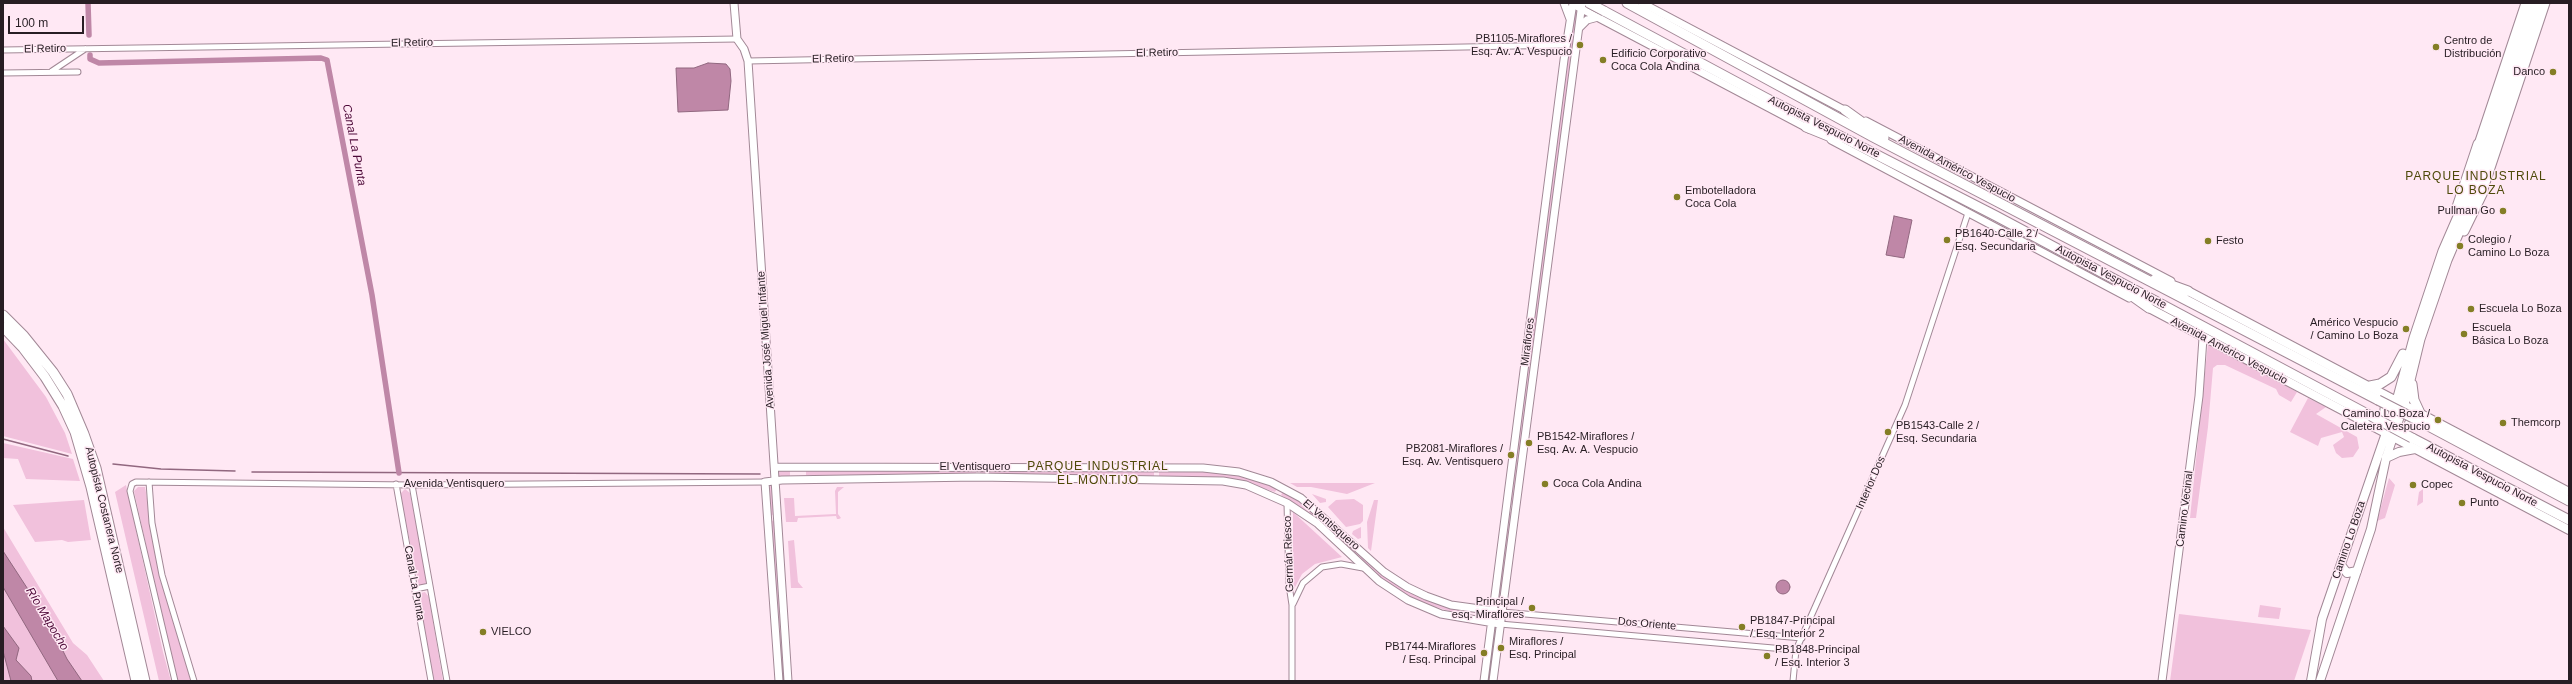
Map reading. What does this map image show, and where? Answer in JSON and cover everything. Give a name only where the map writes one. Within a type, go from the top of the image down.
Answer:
[{"type":"highway","name":"Autopista Vespucio Norte","points":[[1589,3],[1601,14],[1897,163],[2091,266],[2371,416],[2409,441],[2569,520]]},
{"type":"highway","name":"Autopista Vespucio Norte","points":[[1627,3],[1901,152],[2378,400],[2419,417],[2569,501]]},
{"type":"highway","points":[[2370,386],[2380,384],[2391,377],[2414,338],[2470,189],[2532,3]]},
{"type":"highway","points":[[2401,403],[2449,247],[2477,190],[2539,3]]},
{"type":"highway","points":[[1845,110],[1901,152]]},
{"type":"highway","points":[[1806,127],[1897,163]]},
{"type":"highway","points":[[2449,247],[2450,223],[2478,144]]},
{"type":"highway","points":[[2449,247],[2472,219],[2483,192]]},
{"type":"highway","points":[[2091,266],[2149,308]]},
{"type":"highway","points":[[2125,269],[2188,291]]},
{"type":"highway","name":"Autopista Costanera Norte","points":[[3,315],[24,336],[53,372],[67,394],[84,434],[96,468],[145,681]]},
{"type":"highway","name":"Autopista Costanera Norte","points":[[3,327],[23,348],[49,382],[75,432],[91,487],[136,681]]},
{"type":"highway","points":[[2401,403],[2414,338]]},
{"type":"highway","points":[[2412,367],[2413,395],[2419,417]]},
{"type":"main road","name":"Avenida Américo Vespucio","points":[[2188,291],[2370,386],[2401,403],[2419,417],[2569,492]]},
{"type":"main road","name":"Avenida Américo Vespucio","points":[[2149,308],[2373,427],[2393,437],[2409,441],[2415,449],[2569,530]]},
{"type":"main road","points":[[2373,427],[2384,413],[2386,395]]},
{"type":"main road","name":"Camino Lo Boza","points":[[2311,681],[2320,628],[2385,433],[2401,403]]},
{"type":"main road","name":"Camino Lo Boza","points":[[2320,681],[2371,529],[2386,458],[2393,437],[2401,403]]},
{"type":"main road","points":[[2409,441],[2405,435],[2409,423],[2419,417]]},
{"type":"main road","points":[[2386,458],[2399,452],[2415,449]]},
{"type":"main road","points":[[2341,565],[2347,573],[2357,571]]},
{"type":"street","name":"Avenida José Miguel Infante","points":[[734,3],[736,38],[744,49],[748,61],[788,681]]},
{"type":"street","points":[[1564,3],[1571,22]]},
{"type":"street","name":"Miraflores","points":[[1484,681],[1571,22],[1572,3]]},
{"type":"street","name":"Avenida Américo Vespucio","points":[[1572,3],[1601,14],[1806,127],[2149,308]]},
{"type":"street","points":[[1579,28],[1587,20],[1601,14],[1593,3]]},
{"type":"street","name":"Avenida Américo Vespucio","points":[[1642,3],[2188,291]]},
{"type":"street","points":[[2478,144],[2525,3]]},
{"type":"street","points":[[2483,192],[2546,3]]},
{"type":"street","name":"Miraflores","points":[[1493,681],[1582,6]]},
{"type":"street","name":"El Retiro","points":[[3,50],[736,38]]},
{"type":"street","name":"El Retiro","points":[[748,61],[1567,45]]},
{"type":"street","name":"El Retiro","points":[[47,72],[60,68],[88,48]]},
{"type":"street","name":"El Retiro","points":[[3,73],[78,72]]},
{"type":"street","name":"Interior Dos","points":[[1793,681],[1796,650],[1905,405],[1968,213]]},
{"type":"street","name":"Camino Vecinal","points":[[2162,681],[2199,396],[2203,338]]},
{"type":"street","name":"El Ventisquero","points":[[774,467],[1157,468],[1228,470],[1271,482],[1311,505],[1384,572],[1407,587],[1451,605],[1493,611]]},
{"type":"street","points":[[801,467],[801,480]]},
{"type":"street","points":[[977,467],[977,477]]},
{"type":"street","points":[[1157,468],[1157,478]]},
{"type":"street","name":"El Ventisquero","points":[[776,481],[977,477],[1157,478],[1223,481],[1246,485],[1287,503],[1317,523],[1363,568],[1394,592],[1414,603],[1441,614],[1473,621],[1492,623]]},
{"type":"street","name":"Avenida Ventisquero","points":[[175,681],[130,491],[132,484],[136,482],[412,485],[776,481]]},
{"type":"street","points":[[149,482],[152,523],[162,575],[194,681]]},
{"type":"street","points":[[765,482],[779,681]]},
{"type":"street","name":"Canal La Punta","points":[[396,484],[431,681]]},
{"type":"street","name":"Canal La Punta","points":[[412,485],[446,681]]},
{"type":"street","name":"Germán Riesco","points":[[1287,503],[1292,605],[1292,681]]},
{"type":"street","points":[[1506,508],[1516,507]]},
{"type":"street","points":[[767,519],[778,518]]},
{"type":"street","name":"Germán Riesco","points":[[1292,605],[1303,583],[1318,570],[1341,564],[1363,568]]},
{"type":"street","points":[[415,589],[430,586]]},
{"type":"street","points":[[1473,621],[1476,608]]},
{"type":"street","name":"Dos Oriente","points":[[1493,611],[1802,638]]},
{"type":"street","name":"Dos Oriente","points":[[1492,623],[1796,650]]},
{"type":"shaded area","points":[[1574,8],[1579,11],[1514,505],[1508,505]]},
{"type":"shaded area","points":[[3,339],[46,397],[65,433],[72,454],[3,436]]},
{"type":"shaded area","points":[[2208,343],[2297,392],[2291,402],[2279,395],[2276,389],[2225,365],[2217,365],[2213,368],[2208,427],[2196,518],[2190,518]]},
{"type":"shaded area","points":[[2308,398],[2326,407],[2316,414],[2357,437],[2359,448],[2353,457],[2342,458],[2336,453],[2333,445],[2344,437],[2342,432],[2321,438],[2318,446],[2290,432]]},
{"type":"shaded area","points":[[3,443],[73,459],[80,481],[26,479],[18,459],[3,458]]},
{"type":"shaded area","points":[[806,469],[976,469],[976,476],[806,475]]},
{"type":"shaded area","points":[[980,469],[1154,470],[1154,476],[980,475]]},
{"type":"shaded area","points":[[778,470],[790,470],[790,478],[778,478]]},
{"type":"shaded area","points":[[1159,471],[1206,471],[1241,475],[1278,487],[1275,492],[1240,481],[1206,477],[1159,477]]},
{"type":"shaded area","points":[[2389,478],[2395,485],[2385,518],[2377,521]]},
{"type":"shaded area","points":[[1290,483],[1375,483],[1347,494],[1311,487],[1297,487]]},
{"type":"shaded area","points":[[126,485],[163,652],[171,681],[159,681],[115,492]]},
{"type":"shaded area","points":[[769,485],[772,485],[774,514],[771,516],[769,515]]},
{"type":"shaded area","points":[[138,487],[145,487],[159,567],[171,615],[193,681],[178,681],[172,662],[134,491]]},
{"type":"shaded area","points":[[837,487],[844,487],[838,492],[838,514],[841,518],[837,519],[836,516],[798,518],[797,522],[786,522],[784,498],[794,498],[795,516],[836,514],[835,491]]},
{"type":"shaded area","points":[[405,489],[410,493],[427,580],[425,585],[419,586],[400,494]]},
{"type":"shaded area","points":[[2423,489],[2423,502],[2417,506],[2419,492]]},
{"type":"shaded area","points":[[1284,490],[1295,497],[1386,576],[1470,611],[1469,617],[1426,604],[1405,595],[1383,581],[1323,523],[1281,495]]},
{"type":"shaded area","points":[[1312,494],[1326,499],[1326,502],[1320,503]]},
{"type":"shaded area","points":[[1354,499],[1363,505],[1363,521],[1360,524],[1346,527],[1328,507],[1336,500]]},
{"type":"shaded area","points":[[84,500],[91,540],[68,542],[62,540],[35,542],[13,505]]},
{"type":"shaded area","points":[[1374,500],[1378,500],[1371,551],[1368,548],[1367,522]]},
{"type":"shaded area","points":[[1293,512],[1342,557],[1315,564],[1302,574],[1293,591]]},
{"type":"shaded area","points":[[1508,512],[1512,512],[1500,607],[1496,606]]},
{"type":"shaded area","points":[[771,520],[775,522],[786,681],[781,681]]},
{"type":"shaded area","points":[[3,527],[73,643],[87,655],[104,681],[3,681]]},
{"type":"shaded area","points":[[1361,527],[1361,538],[1358,539],[1352,534],[1353,531]]},
{"type":"shaded area","points":[[794,540],[798,582],[803,588],[791,588],[788,541]]},
{"type":"shaded area","points":[[425,592],[429,597],[443,681],[434,681],[419,598],[421,593]]},
{"type":"shaded area","points":[[2260,605],[2281,608],[2279,619],[2258,617]]},
{"type":"shaded area","points":[[2179,614],[2311,630],[2294,681],[2170,681]]},
{"type":"water","points":[[708,63],[726,64],[730,69],[731,81],[728,110],[678,112],[676,68],[694,68]]},
{"type":"water","points":[[1894,216],[1912,220],[1904,258],[1886,255]]},
{"type":"water","name":"Río Mapocho","points":[[3,551],[46,617],[67,659],[82,681],[58,681],[3,587]]},
{"type":"water","points":[[1780,580],[1786,580],[1790,584],[1790,590],[1786,594],[1780,594],[1776,590],[1776,584]]},
{"type":"water","points":[[3,626],[19,648],[16,660],[31,676],[32,681],[11,681],[3,651]]},
{"type":"waterway","name":"Canal La Punta","points":[[88,3],[89,35]]},
{"type":"waterway","name":"Canal La Punta","points":[[90,55],[90,59],[99,63],[321,58],[327,60],[372,295],[399,473]]},
{"type":"waterway","points":[[3,439],[68,456]]},
{"type":"waterway","points":[[113,464],[161,469],[235,471]]},
{"type":"waterway","points":[[252,472],[760,474]]},
{"type":"place","name":"PB1105-Miraflores / Esq. Av. A. Vespucio","points":[[1580,45]]},
{"type":"place","name":"Centro de Distribución","points":[[2436,47]]},
{"type":"place","name":"Edificio Corporativo Coca Cola Andina","points":[[1603,60]]},
{"type":"place","name":"Danco","points":[[2553,72]]},
{"type":"place","name":"Embotelladora Coca Cola","points":[[1677,197]]},
{"type":"place","name":"Pullman Go","points":[[2503,211]]},
{"type":"place","name":"PB1640-Calle 2 / Esq. Secundaria","points":[[1947,240]]},
{"type":"place","name":"Festo","points":[[2208,241]]},
{"type":"place","name":"Colegio / Camino Lo Boza","points":[[2460,246]]},
{"type":"place","name":"Escuela Lo Boza","points":[[2471,309]]},
{"type":"place","name":"Américo Vespucio / Camino Lo Boza","points":[[2406,329]]},
{"type":"place","name":"Escuela Básica Lo Boza","points":[[2464,334]]},
{"type":"place","name":"Camino Lo Boza / Caletera Vespucio","points":[[2438,420]]},
{"type":"place","name":"Themcorp","points":[[2503,423]]},
{"type":"place","name":"PB1543-Calle 2 / Esq. Secundaria","points":[[1888,432]]},
{"type":"place","name":"PB1542-Miraflores / Esq. Av. A. Vespucio","points":[[1529,443]]},
{"type":"place","name":"PB2081-Miraflores / Esq. Av. Ventisquero","points":[[1511,455]]},
{"type":"place","name":"Coca Cola Andina","points":[[1545,484]]},
{"type":"place","name":"Copec","points":[[2413,485]]},
{"type":"place","name":"Punto","points":[[2462,503]]},
{"type":"place","name":"Principal / esq. Miraflores","points":[[1532,608]]},
{"type":"place","name":"PB1847-Principal / Esq. Interior 2","points":[[1742,627]]},
{"type":"place","name":"VIELCO","points":[[483,632]]},
{"type":"place","name":"Miraflores / Esq. Principal","points":[[1501,648]]},
{"type":"place","name":"PB1744-Miraflores / Esq. Principal","points":[[1484,653]]},
{"type":"place","name":"PB1848-Principal / Esq. Interior 3","points":[[1767,656]]},
{"type":"district","name":"PARQUE INDUSTRIAL LO BOZA","points":[[2476,184]]},
{"type":"district","name":"PARQUE INDUSTRIAL EL MONTIJO","points":[[1098,474]]}]
